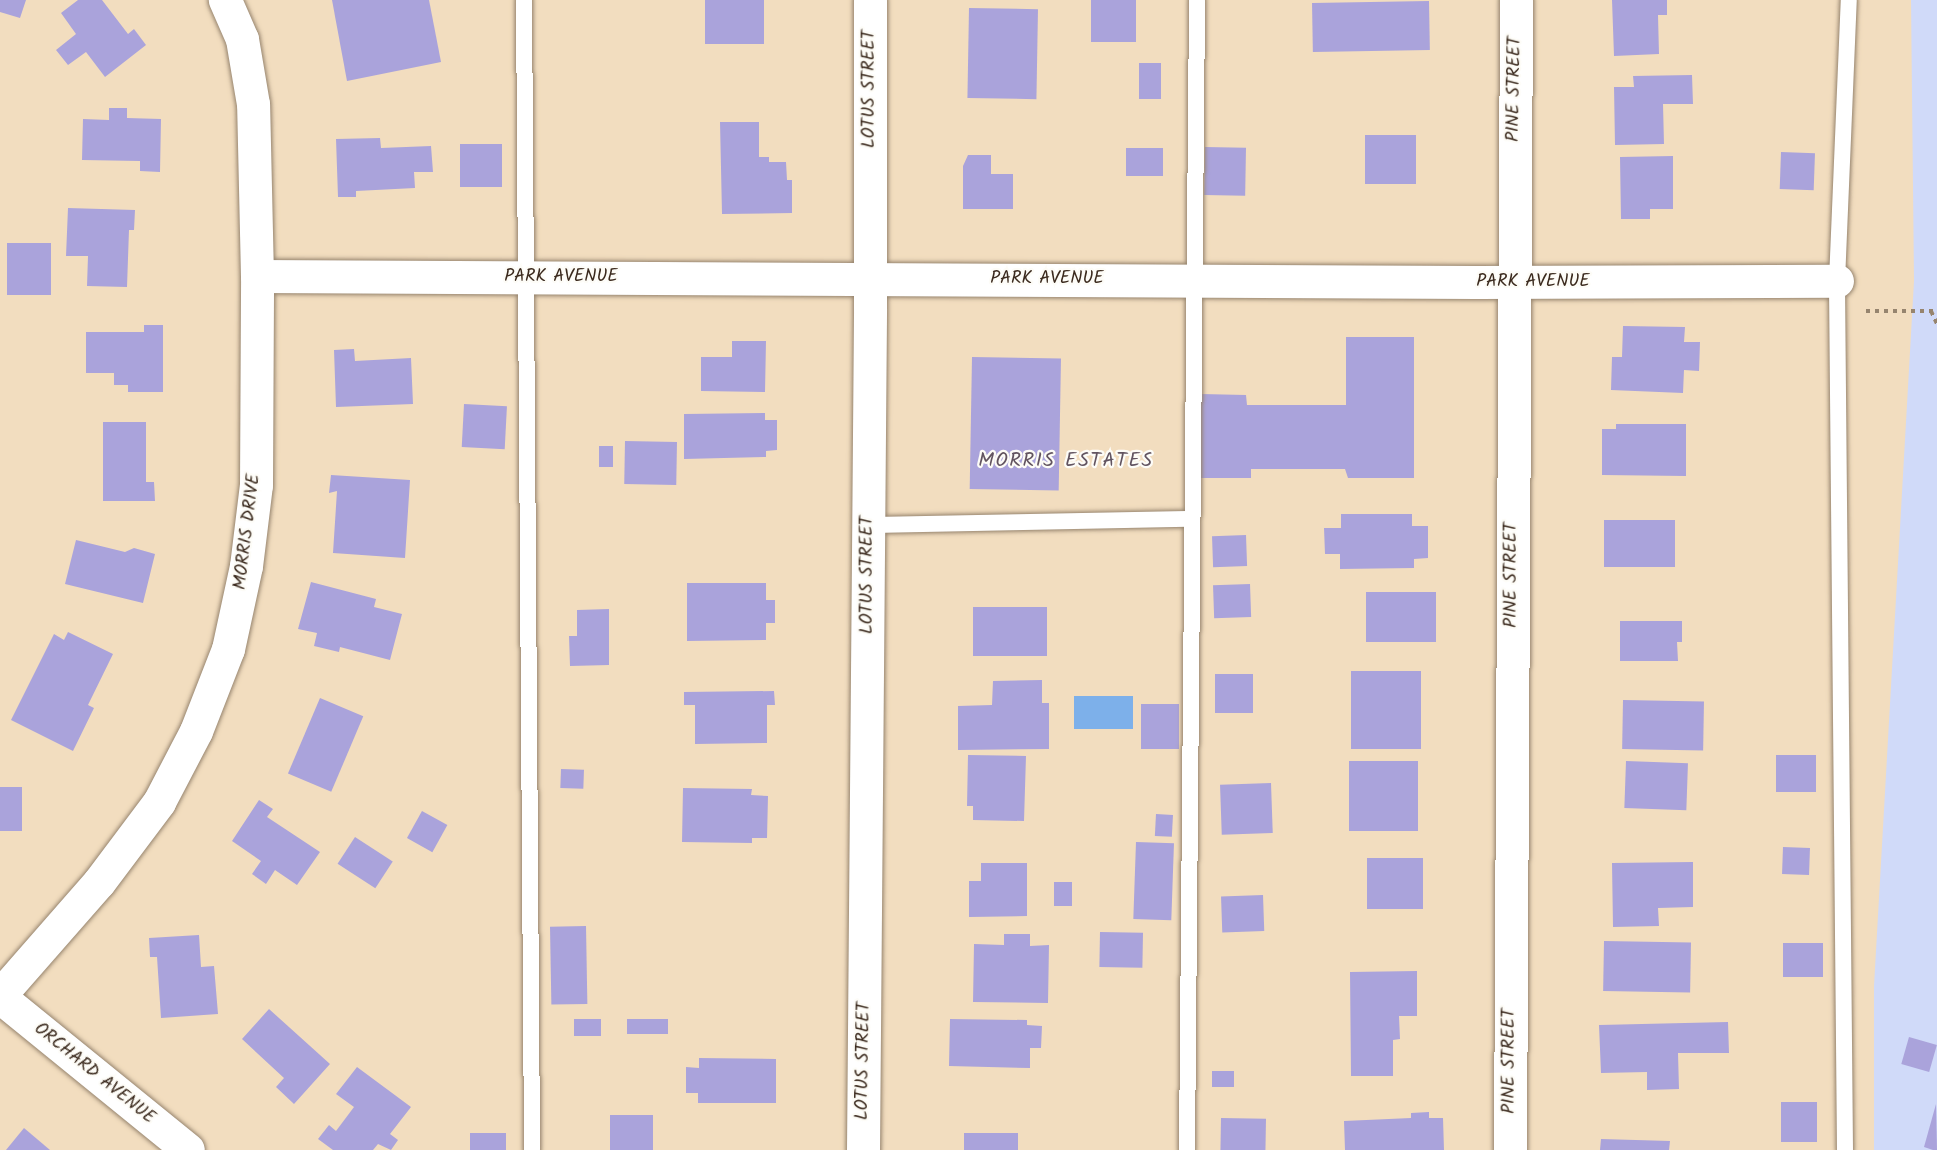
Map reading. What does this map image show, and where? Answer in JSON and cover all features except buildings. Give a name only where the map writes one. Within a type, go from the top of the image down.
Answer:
[{"type":"street","name":"MORRIS DRIVE","points":[[0,996],[99,882],[159,802],[196,731],[228,649],[246,566],[256,485],[257,276],[253,104],[242,39],[225,0]]},
{"type":"street","name":"LOTUS STREET","points":[[863,1150],[870,0]]},
{"type":"street","name":"PINE STREET","points":[[1510,1150],[1516,0]]},
{"type":"street","name":"PARK AVENUE","points":[[257,276],[1513,282],[1837,296]]},
{"type":"street","name":"ORCHARD AVENUE","points":[[0,996],[188,1150]]},
{"type":"lane","points":[[524,0],[524,277],[532,1150]]},
{"type":"lane","points":[[1187,1150],[1197,0]]},
{"type":"lane","points":[[1845,1150],[1837,296],[1849,0]]},
{"type":"lane","points":[[868,525],[1192,519]]},
{"type":"path","points":[[1837,296],[1937,311]]},
{"type":"path","points":[[1931,311],[1937,324]]},
{"type":"shaded area","points":[[1911,0],[1937,0],[1937,1150],[1874,1150],[1874,986],[1914,281]]},
{"type":"water","points":[[1074,696],[1133,696],[1133,729],[1074,729]]},
{"type":"district","name":"MORRIS ESTATES","points":[[1066,461]]}]
